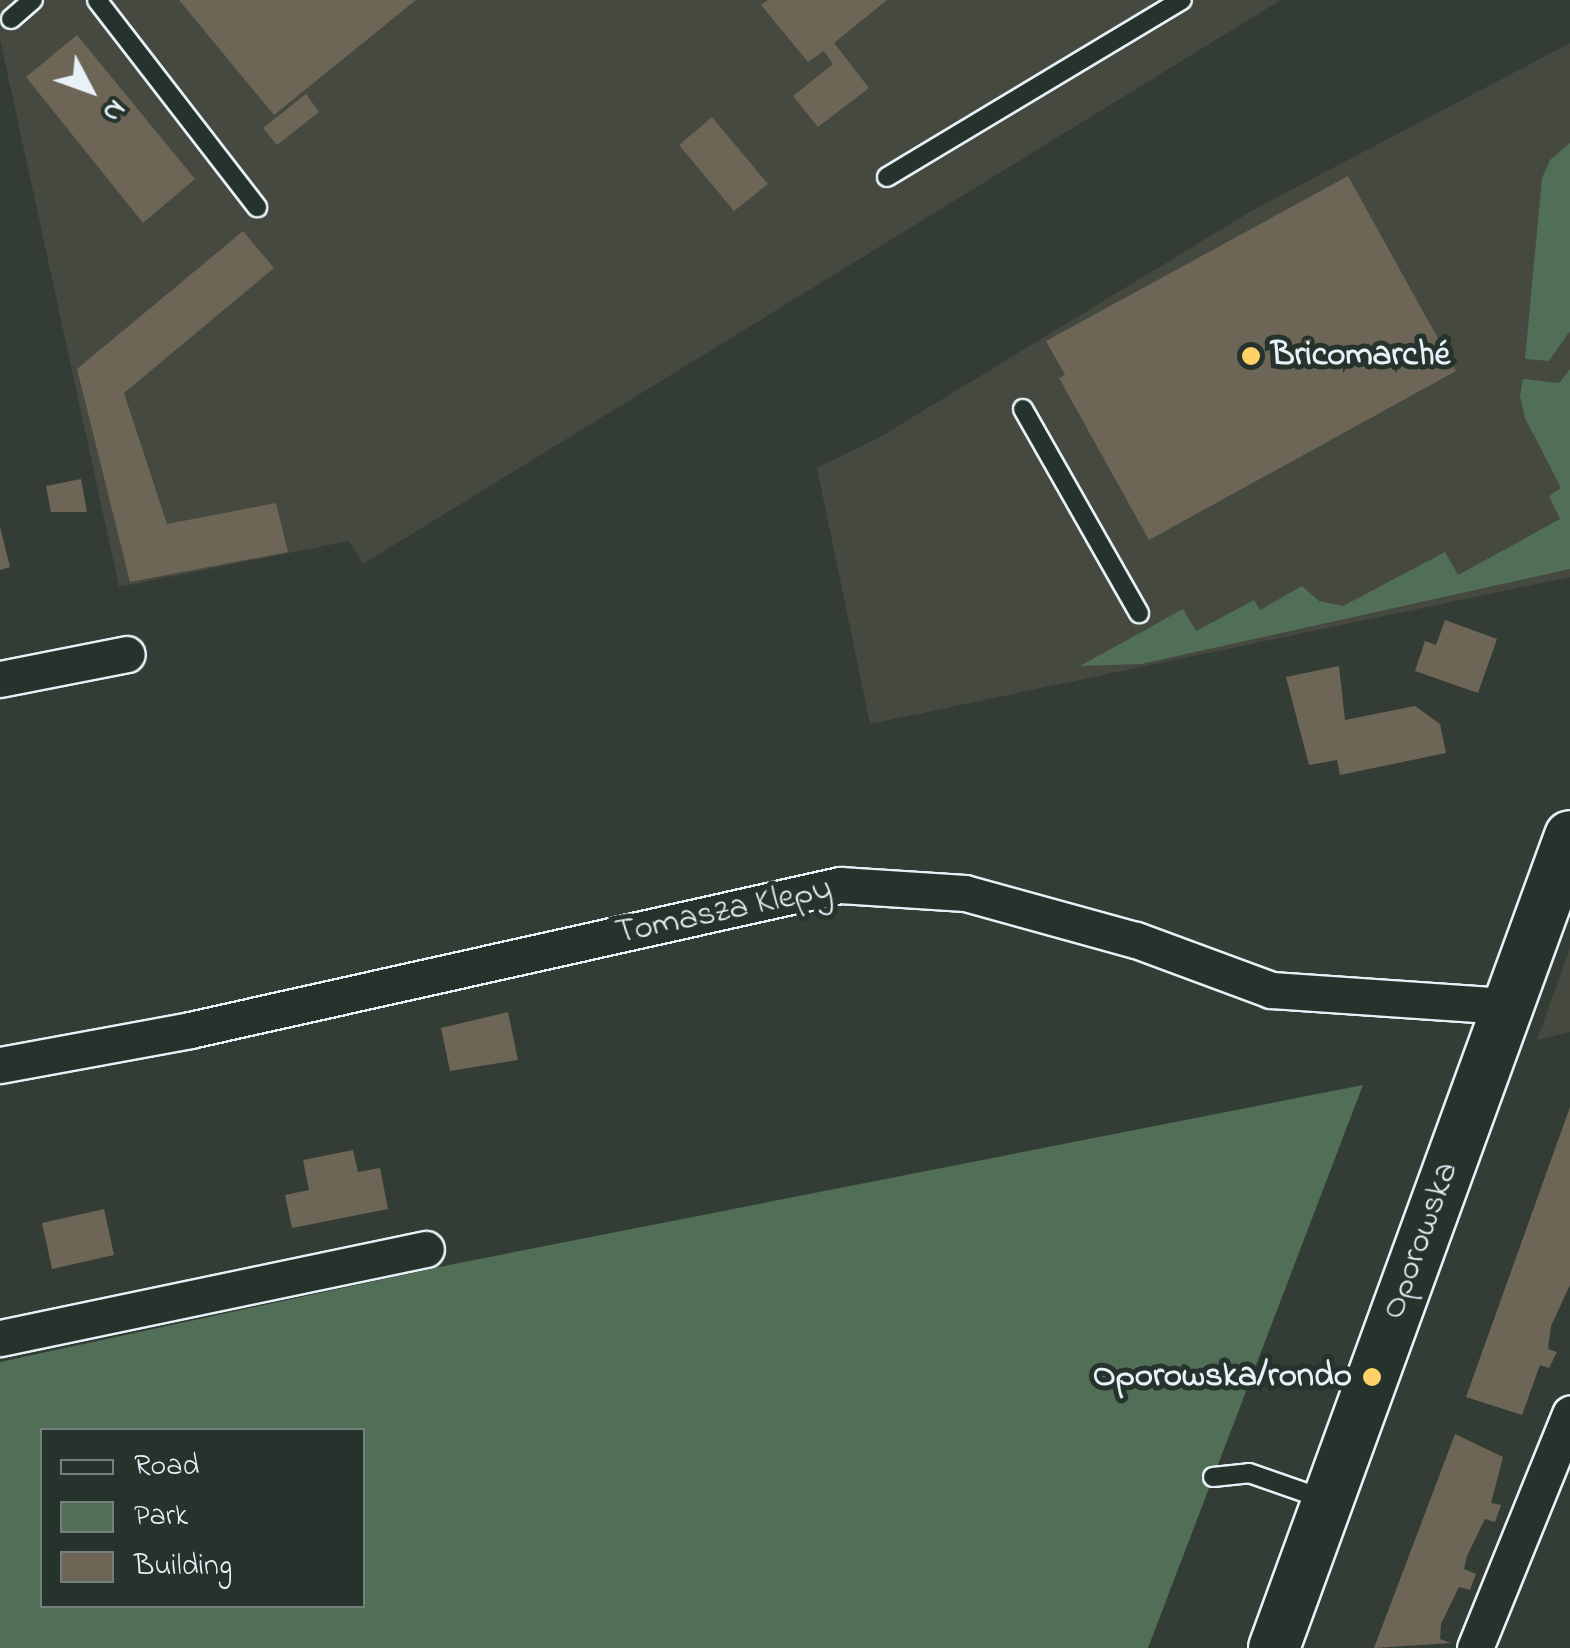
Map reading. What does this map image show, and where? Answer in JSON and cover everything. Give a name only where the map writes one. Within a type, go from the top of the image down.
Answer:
[{"type":"street","points":[[0,680],[127,654]]},
{"type":"street","name":"Oporowska","points":[[1274,1648],[1570,836]]},
{"type":"street","name":"Tomasza Klepy","points":[[0,1065],[190,1030],[840,885],[964,893],[1136,940],[1271,990],[1506,1006]]},
{"type":"street","points":[[0,1338],[426,1249]]},
{"type":"street","points":[[1475,1648],[1560,1470],[1570,1414]]},
{"type":"lane","points":[[11,19],[33,0]]},
{"type":"lane","points":[[97,0],[257,207]]},
{"type":"lane","points":[[887,177],[1182,0]]},
{"type":"lane","points":[[1023,410],[1140,613]]},
{"type":"lane","points":[[1213,1477],[1250,1472],[1327,1500]]},
{"type":"shaded area","points":[[0,0],[1281,0],[363,564],[349,541],[119,587],[0,39]]},
{"type":"shaded area","points":[[1570,43],[1570,577],[870,724],[817,468],[880,437],[1253,210]]},
{"type":"shaded area","points":[[1570,948],[1570,1032],[1537,1040]]},
{"type":"green space","points":[[1570,143],[1570,331],[1549,361],[1525,359],[1542,178],[1550,160]]},
{"type":"green space","points":[[1570,369],[1570,569],[1141,664],[1080,666],[1183,609],[1196,631],[1254,600],[1260,610],[1302,586],[1319,601],[1343,606],[1445,552],[1458,575],[1560,519],[1549,496],[1561,488],[1525,418],[1520,396],[1523,379],[1559,383]]},
{"type":"green space","points":[[1363,1085],[1148,1648],[0,1648],[0,1362],[454,1264]]},
{"type":"building","points":[[179,0],[416,0],[274,115]]},
{"type":"building","points":[[768,0],[887,0],[834,43],[869,88],[818,127],[793,96],[833,64],[824,51],[808,62],[761,5]]},
{"type":"building","points":[[77,35],[195,179],[143,223],[26,77]]},
{"type":"building","points":[[306,94],[319,112],[277,145],[263,128]]},
{"type":"building","points":[[712,117],[768,184],[734,211],[679,145]]},
{"type":"building","name":"Bricomarché","points":[[1348,176],[1456,371],[1149,540],[1059,378],[1065,375],[1046,341]]},
{"type":"building","points":[[243,231],[274,268],[124,393],[167,524],[276,503],[288,552],[130,582],[77,369]]},
{"type":"building","points":[[81,479],[87,512],[51,512],[46,486]]},
{"type":"building","points":[[0,527],[10,567],[0,570]]},
{"type":"building","points":[[1445,620],[1497,639],[1478,693],[1415,671],[1425,641],[1436,645]]},
{"type":"building","points":[[1339,666],[1345,720],[1415,706],[1440,724],[1446,753],[1340,775],[1337,760],[1309,765],[1286,677]]},
{"type":"building","points":[[508,1012],[518,1060],[450,1071],[441,1028]]},
{"type":"building","points":[[1570,1107],[1570,1285],[1551,1326],[1548,1349],[1557,1352],[1549,1368],[1540,1365],[1522,1415],[1466,1397]]},
{"type":"building","points":[[353,1150],[358,1172],[380,1168],[388,1209],[292,1228],[285,1195],[309,1190],[303,1160]]},
{"type":"building","points":[[104,1209],[114,1255],[52,1269],[42,1223]]},
{"type":"building","points":[[1455,1434],[1503,1457],[1491,1503],[1501,1505],[1495,1522],[1485,1519],[1464,1569],[1476,1574],[1470,1590],[1459,1587],[1441,1624],[1440,1639],[1451,1643],[1374,1648]]},
{"type":"place","name":"Bricomarché","points":[[1251,356]]},
{"type":"place","name":"Oporowska/rondo","points":[[1372,1377]]}]
